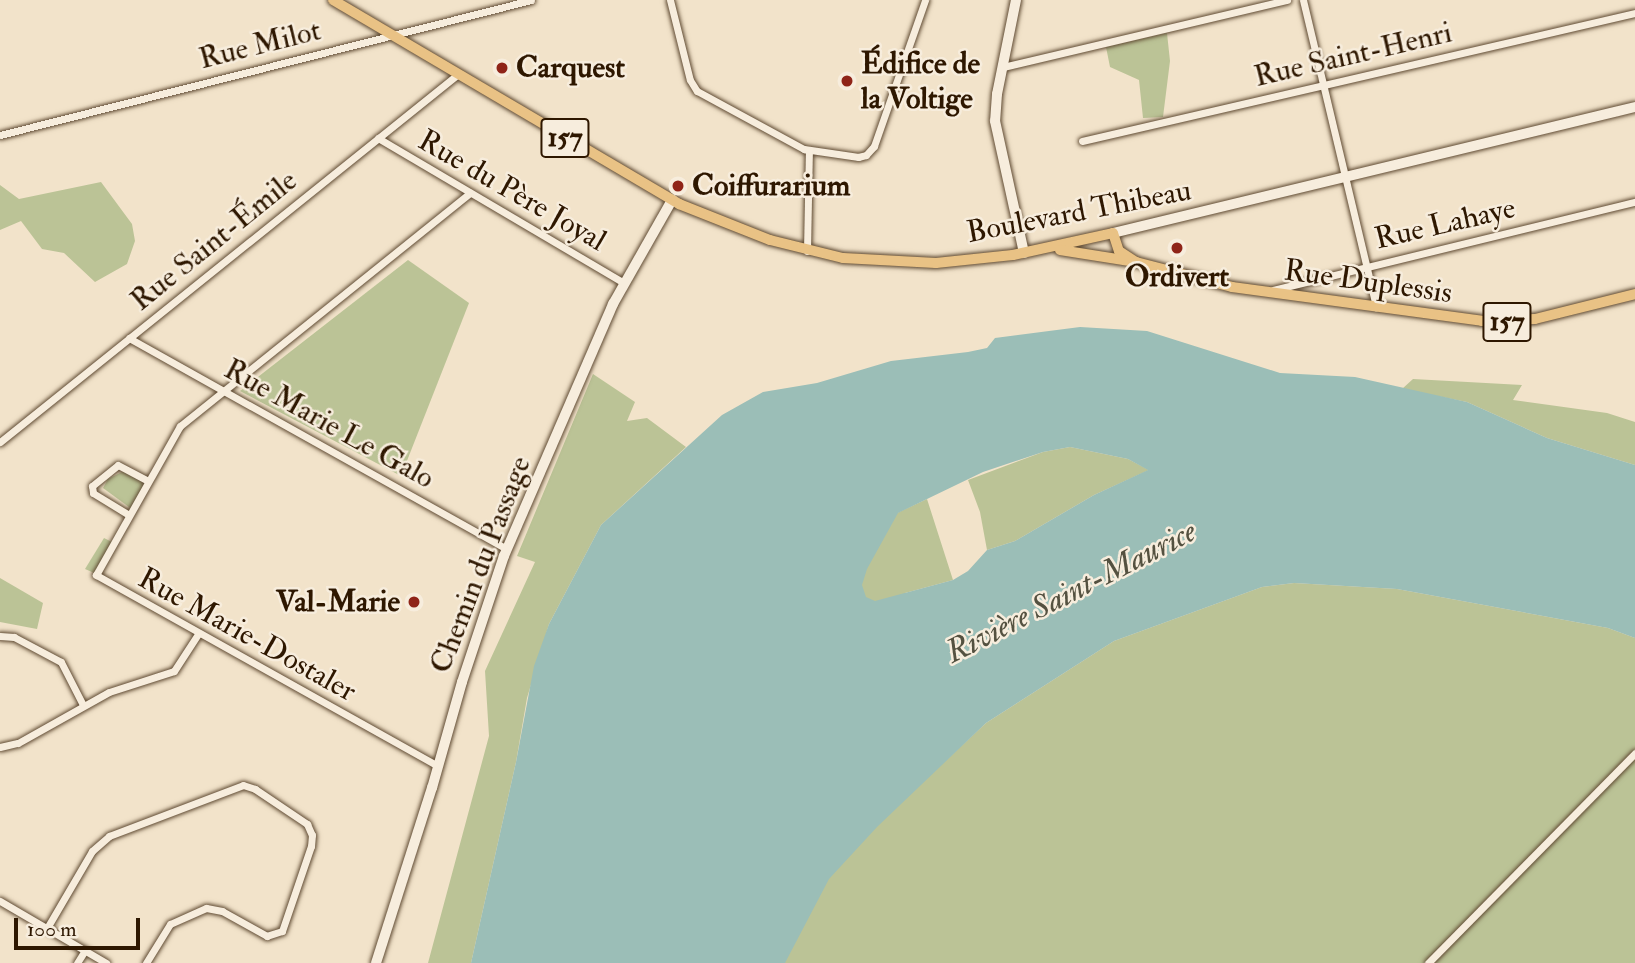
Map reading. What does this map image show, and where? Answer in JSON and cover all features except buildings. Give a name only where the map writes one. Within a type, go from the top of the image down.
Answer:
[{"type":"main road","name":"Boulevard Thibeau","points":[[333,0],[672,200],[730,226],[807,251],[904,263],[955,262],[1024,253],[1113,233]]},
{"type":"main road","points":[[1113,233],[1121,253],[1136,262]]},
{"type":"main road","name":"Rue Duplessis","points":[[1050,248],[1136,262],[1201,281],[1265,293],[1470,320],[1513,322],[1635,294]]},
{"type":"street","name":"Rue Milot","points":[[0,135],[531,0]]},
{"type":"street","points":[[670,0],[694,89],[809,151],[858,157],[872,149],[925,0]]},
{"type":"street","points":[[1016,0],[995,121],[1024,253]]},
{"type":"street","points":[[1003,67],[1287,0]]},
{"type":"street","points":[[1303,0],[1376,307]]},
{"type":"street","name":"Rue Saint-Henri","points":[[1082,141],[1635,13]]},
{"type":"street","name":"Rue Saint-Émile","points":[[0,442],[457,75]]},
{"type":"street","name":"Boulevard Thibeau","points":[[1113,233],[1346,179],[1635,107]]},
{"type":"street","name":"Rue du Père Joyal","points":[[378,138],[624,282]]},
{"type":"street","points":[[807,251],[809,151]]},
{"type":"street","name":"Rue Marie-Dostaler","points":[[439,766],[97,578],[129,515],[180,426],[470,193]]},
{"type":"street","name":"Chemin du Passage","points":[[376,963],[439,766],[457,696],[507,549],[624,282],[672,200]]},
{"type":"street","name":"Rue Lahaye","points":[[1265,293],[1635,202]]},
{"type":"street","name":"Rue Marie Le Galo","points":[[129,338],[507,549]]},
{"type":"street","points":[[129,515],[93,493],[92,486],[118,465],[148,481]]},
{"type":"street","points":[[0,747],[18,743],[83,705],[137,681],[174,671],[198,634]]},
{"type":"street","points":[[0,636],[14,637],[63,664],[83,705]]},
{"type":"street","points":[[1429,963],[1635,753]]},
{"type":"street","points":[[47,929],[92,851],[109,836],[243,785],[255,789],[304,821],[312,835],[311,846],[282,931],[267,936],[222,911],[206,908],[170,924],[146,963]]},
{"type":"street","points":[[0,901],[106,963]]},
{"type":"street","points":[[77,963],[85,950]]},
{"type":"green space","points":[[1167,33],[1170,61],[1163,117],[1143,118],[1139,80],[1110,67],[1106,47]]},
{"type":"green space","points":[[101,182],[132,224],[135,241],[127,264],[95,282],[64,253],[42,249],[21,221],[0,230],[0,185],[19,199]]},
{"type":"green space","points":[[408,260],[469,303],[401,476],[240,391]]},
{"type":"green space","points":[[593,374],[635,402],[627,421],[647,418],[686,447],[601,525],[549,624],[527,698],[516,762],[471,963],[428,963],[489,736],[485,671],[535,562],[517,556]]},
{"type":"green space","points":[[1413,379],[1522,385],[1513,400],[1607,413],[1635,422],[1635,465],[1547,438],[1467,402],[1402,389]]},
{"type":"green space","points":[[1070,447],[1128,459],[1149,470],[1094,495],[1015,541],[987,550],[980,512],[968,480],[1043,452]]},
{"type":"green space","points":[[126,470],[148,481],[133,510],[103,488],[108,479]]},
{"type":"green space","points":[[927,499],[953,580],[905,593],[913,791],[986,723],[1114,641],[1262,587],[1294,583],[1397,589],[1608,628],[1635,638],[1635,963],[670,963],[682,849],[897,513]]},
{"type":"green space","points":[[104,538],[116,544],[99,575],[85,569]]},
{"type":"green space","points":[[0,578],[43,603],[37,629],[0,622]]},
{"type":"water","name":"Rivière Saint-Maurice","points":[[1080,327],[1147,331],[1280,373],[1355,377],[1467,402],[1547,438],[1635,465],[1635,638],[1608,628],[1397,589],[1294,583],[1262,587],[1114,641],[986,723],[877,827],[829,879],[785,963],[471,963],[516,762],[534,666],[549,624],[601,525],[722,415],[763,392],[817,383],[891,361],[987,348],[995,338]],"holes":[[[1070,447],[1128,459],[1148,470],[1094,495],[1015,541],[987,550],[968,571],[953,580],[875,601],[866,597],[862,585],[867,569],[898,513],[983,472],[1043,452]]]},
{"type":"place","name":"Carquest","points":[[502,68]]},
{"type":"place","name":"Édifice de la Voltige","points":[[847,81]]},
{"type":"place","name":"Coiffurarium","points":[[678,186]]},
{"type":"place","name":"Ordivert","points":[[1177,248]]},
{"type":"place","name":"Val-Marie","points":[[414,602]]}]
